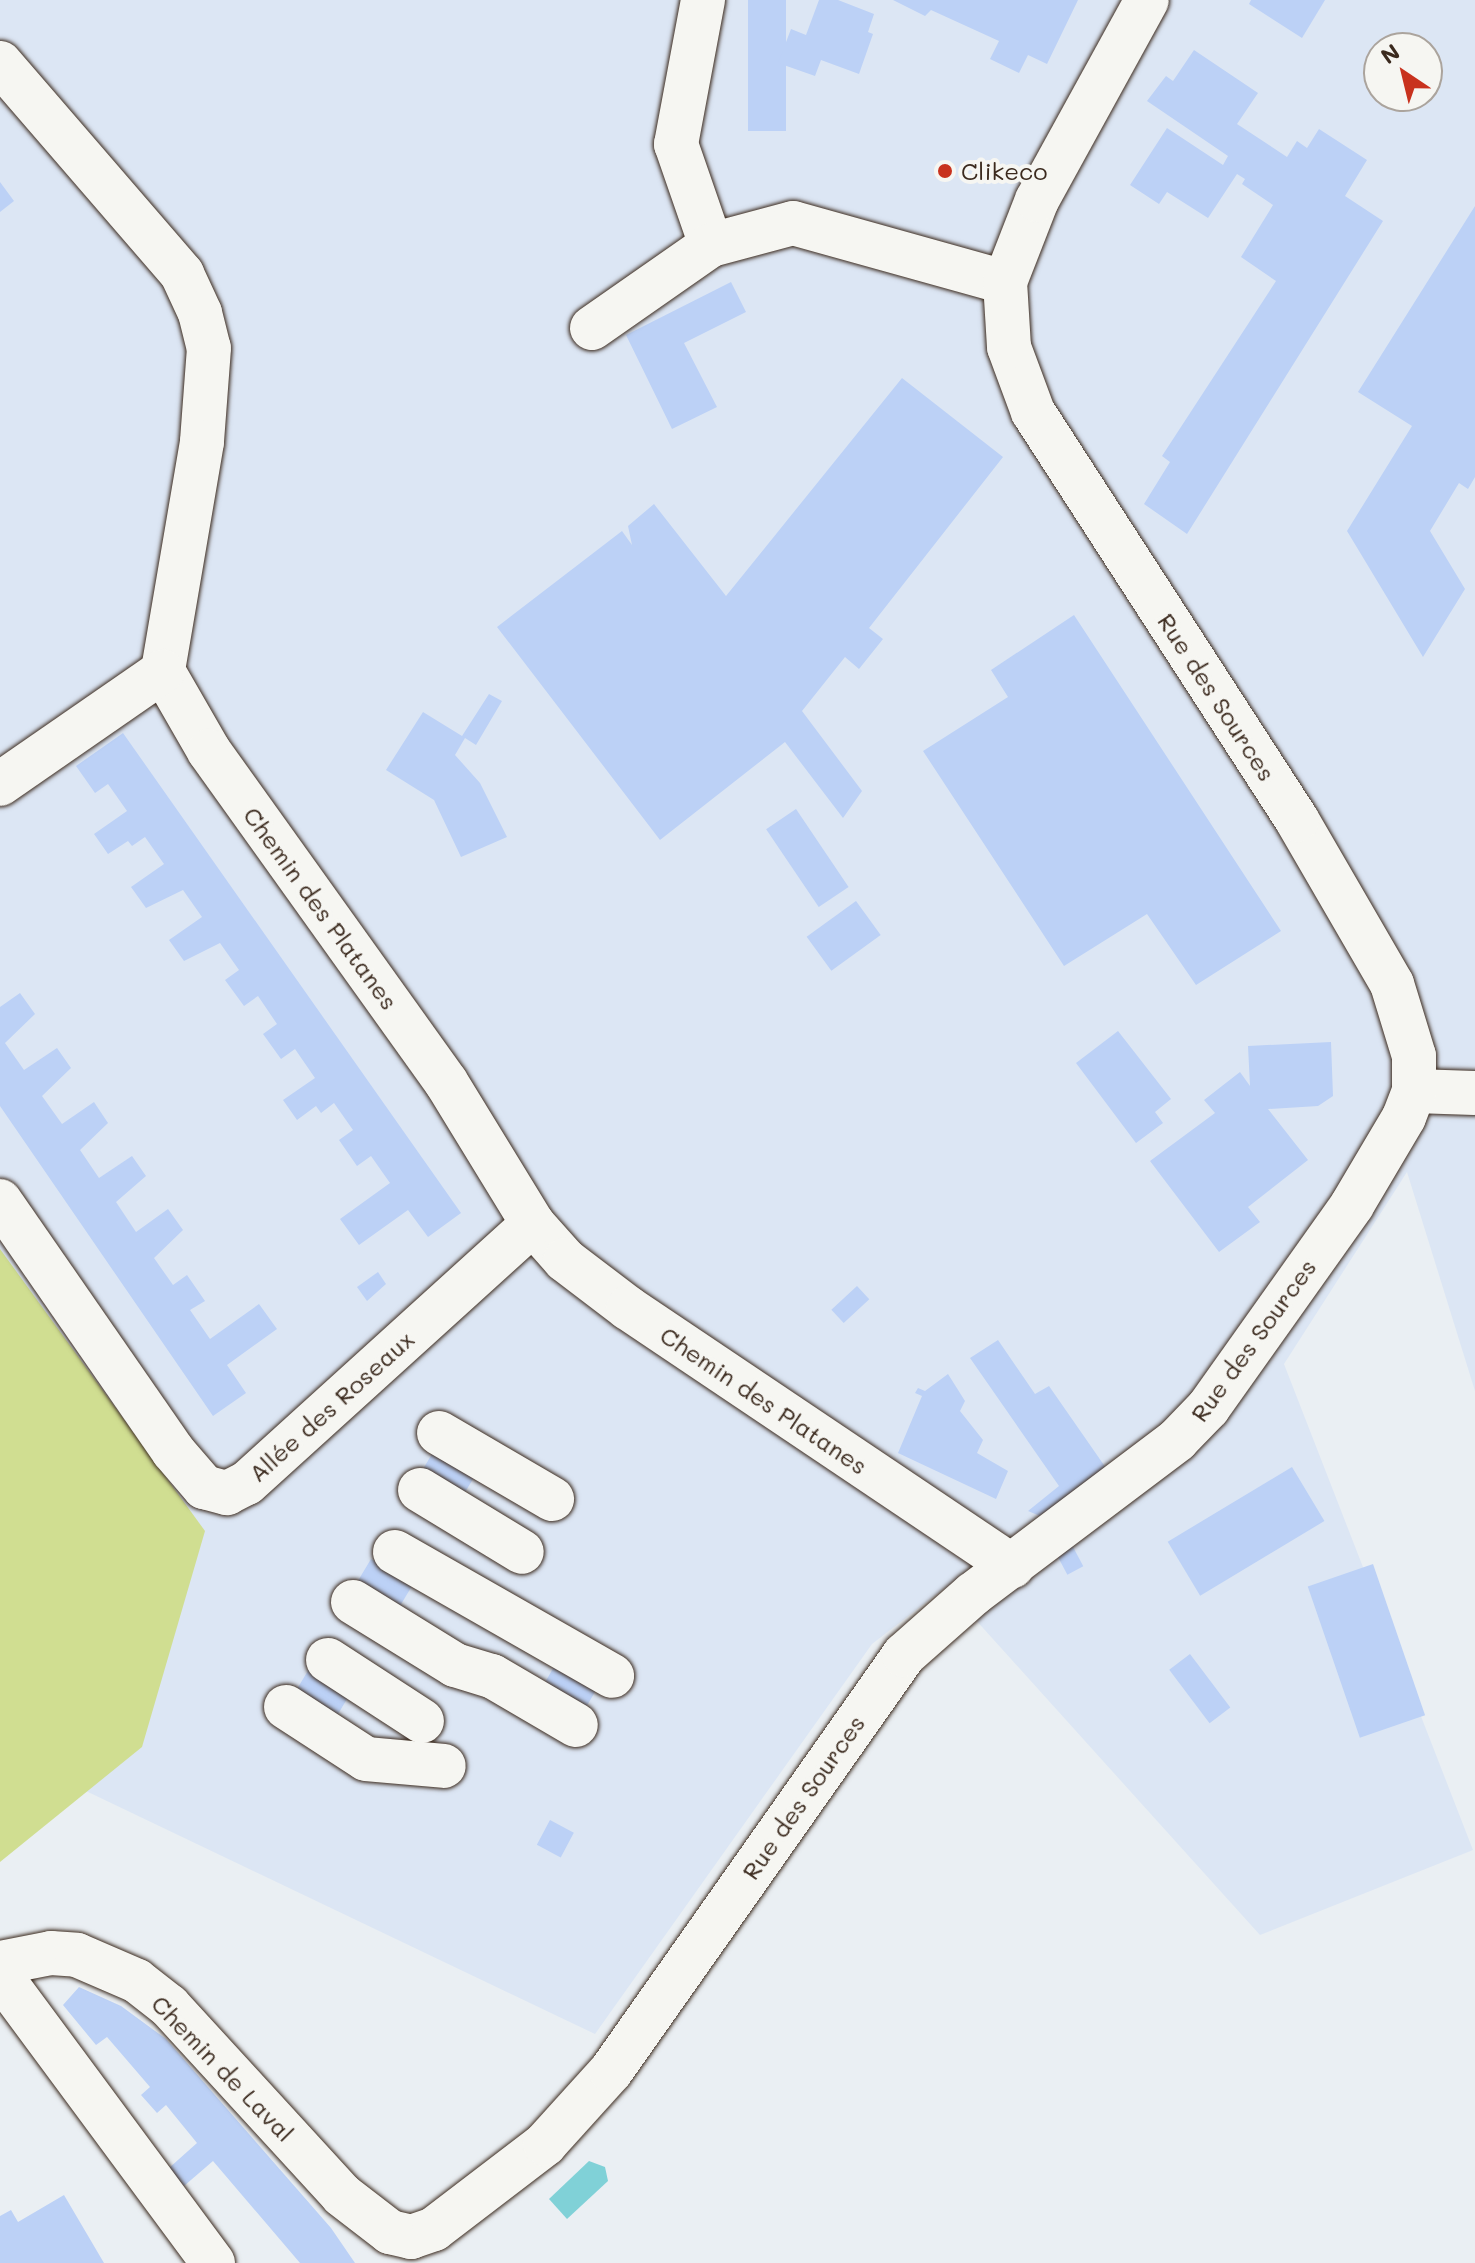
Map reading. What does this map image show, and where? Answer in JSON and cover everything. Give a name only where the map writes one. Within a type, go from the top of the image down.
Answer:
[{"type":"street","points":[[703,0],[676,144],[711,245]]},
{"type":"street","name":"Rue des Sources","points":[[391,2248],[434,2229],[545,2144],[581,2106],[904,1655],[1012,1566],[1177,1440],[1208,1408],[1352,1205],[1414,1091],[1414,1056],[1392,984],[1348,905],[1033,412],[1009,347],[1005,282],[1037,200],[1147,0]]},
{"type":"street","points":[[0,63],[182,274],[200,313],[209,348],[202,442],[163,671],[0,784]]},
{"type":"street","points":[[592,328],[711,245],[793,223],[1005,282]]},
{"type":"street","name":"Chemin des Platanes","points":[[163,671],[209,751],[446,1082],[533,1224],[565,1260],[628,1308],[1012,1566]]},
{"type":"street","points":[[1414,1091],[1475,1093]]},
{"type":"street","name":"Allée des Roseaux","points":[[0,1201],[173,1451],[204,1487],[227,1493],[247,1483],[533,1224]]},
{"type":"street","points":[[439,1433],[552,1499]]},
{"type":"street","points":[[420,1490],[522,1552]]},
{"type":"street","points":[[395,1552],[612,1676]]},
{"type":"street","points":[[353,1602],[455,1665],[492,1676],[576,1725]]},
{"type":"street","points":[[328,1660],[422,1721]]},
{"type":"street","points":[[286,1707],[366,1759],[444,1766]]},
{"type":"street","name":"Chemin de Laval","points":[[0,1963],[51,1953],[77,1955],[137,1981],[169,2006],[391,2248]]},
{"type":"street","points":[[0,1975],[213,2263]]},
{"type":"shaded area","points":[[0,0],[1475,0],[1475,1391],[1407,1172],[1284,1364],[1473,1850],[1260,1935],[946,1587],[872,1644],[595,2034],[42,1770],[0,1719]]},
{"type":"green space","points":[[0,1249],[205,1531],[142,1747],[0,1862]]},
{"type":"water","points":[[589,2161],[605,2167],[608,2181],[567,2219],[549,2199]]},
{"type":"building","points":[[748,0],[786,0],[786,131],[748,131]]},
{"type":"building","points":[[819,0],[838,0],[874,14],[868,32],[873,34],[859,74],[821,60],[815,76],[778,63],[791,29],[806,35]]},
{"type":"building","points":[[893,0],[1078,0],[1047,64],[1028,55],[1019,73],[990,59],[999,41],[931,10],[925,16]]},
{"type":"building","points":[[1251,0],[1325,0],[1302,38],[1249,4]]},
{"type":"building","points":[[1194,50],[1258,93],[1237,124],[1287,157],[1297,141],[1307,148],[1319,129],[1367,160],[1345,196],[1383,221],[1187,534],[1144,504],[1170,462],[1162,456],[1276,281],[1241,257],[1273,205],[1242,184],[1245,179],[1237,174],[1208,218],[1167,192],[1159,204],[1130,185],[1167,128],[1223,165],[1228,156],[1147,101],[1166,76],[1173,81]]},
{"type":"building","points":[[0,182],[14,201],[0,212]]},
{"type":"building","points":[[1475,206],[1475,477],[1468,489],[1459,483],[1430,531],[1465,589],[1423,657],[1347,531],[1412,426],[1358,392]]},
{"type":"building","points":[[731,282],[746,312],[684,343],[717,407],[672,429],[626,335]]},
{"type":"building","points":[[902,378],[1003,457],[869,628],[883,639],[859,669],[845,657],[802,711],[862,791],[843,818],[785,742],[660,840],[497,627],[622,531],[632,545],[628,526],[654,504],[726,596]]},
{"type":"building","points":[[1074,615],[1281,931],[1196,985],[1147,914],[1064,966],[923,751],[1008,697],[991,670]]},
{"type":"building","points":[[489,694],[502,701],[476,745],[465,738],[455,755],[480,783],[507,837],[461,857],[434,800],[386,770],[423,712],[462,736]]},
{"type":"building","points":[[123,733],[461,1213],[428,1237],[408,1210],[359,1245],[340,1219],[390,1183],[371,1156],[357,1166],[339,1140],[353,1130],[334,1103],[321,1113],[316,1106],[297,1120],[283,1100],[315,1078],[295,1049],[281,1059],[263,1034],[277,1024],[258,996],[244,1006],[225,980],[239,970],[220,943],[184,961],[169,940],[202,917],[183,890],[146,908],[131,887],[164,864],[145,837],[132,846],[128,841],[108,854],[94,834],[127,811],[108,784],[95,793],[76,766]]},
{"type":"building","points":[[796,809],[849,887],[819,907],[766,829]]},
{"type":"building","points":[[856,901],[881,935],[831,971],[807,937]]},
{"type":"building","points":[[20,993],[35,1014],[5,1043],[24,1070],[57,1048],[71,1068],[42,1096],[62,1124],[94,1102],[108,1123],[80,1150],[99,1178],[132,1156],[146,1176],[116,1202],[136,1232],[168,1209],[183,1230],[154,1258],[173,1285],[187,1275],[205,1301],[190,1310],[210,1339],[259,1304],[277,1329],[227,1365],[246,1393],[213,1416],[0,1106],[0,1007]]},
{"type":"building","points":[[1118,1031],[1171,1099],[1155,1112],[1163,1123],[1136,1143],[1076,1063]]},
{"type":"building","points":[[1331,1042],[1333,1096],[1318,1106],[1268,1109],[1308,1160],[1248,1207],[1260,1222],[1219,1252],[1150,1161],[1215,1113],[1204,1100],[1240,1072],[1250,1086],[1248,1046]]},
{"type":"building","points":[[378,1272],[386,1284],[367,1301],[357,1287]]},
{"type":"building","points":[[857,1286],[869,1299],[844,1323],[831,1310]]},
{"type":"building","points":[[998,1340],[1035,1394],[1049,1386],[1106,1468],[1040,1516],[1028,1511],[1059,1486],[970,1358]]},
{"type":"building","points":[[948,1374],[965,1401],[960,1411],[983,1440],[977,1453],[1008,1471],[996,1499],[898,1453],[922,1396],[915,1393],[918,1388],[925,1391]]},
{"type":"building","points":[[435,1449],[476,1474],[463,1495],[422,1470]]},
{"type":"building","points":[[1292,1467],[1324,1521],[1200,1596],[1168,1542]]},
{"type":"building","points":[[1072,1545],[1083,1566],[1067,1575],[1056,1553]]},
{"type":"building","points":[[371,1559],[413,1584],[400,1606],[358,1580]]},
{"type":"building","points":[[1373,1564],[1425,1715],[1360,1738],[1308,1586]]},
{"type":"building","points":[[1190,1654],[1230,1708],[1210,1723],[1169,1670]]},
{"type":"building","points":[[555,1665],[597,1689],[584,1711],[542,1687]]},
{"type":"building","points":[[309,1669],[350,1694],[337,1715],[296,1690]]},
{"type":"building","points":[[550,1820],[574,1833],[561,1857],[537,1845]]},
{"type":"building","points":[[79,1987],[121,2006],[166,2039],[331,2228],[355,2263],[300,2263],[213,2161],[184,2186],[169,2168],[197,2143],[166,2105],[157,2113],[141,2095],[150,2087],[107,2037],[96,2045],[63,2005]]},
{"type":"building","points":[[64,2195],[104,2263],[0,2263],[0,2216],[11,2210],[18,2222]]},
{"type":"place","name":"Clikeco","points":[[945,171]]}]
